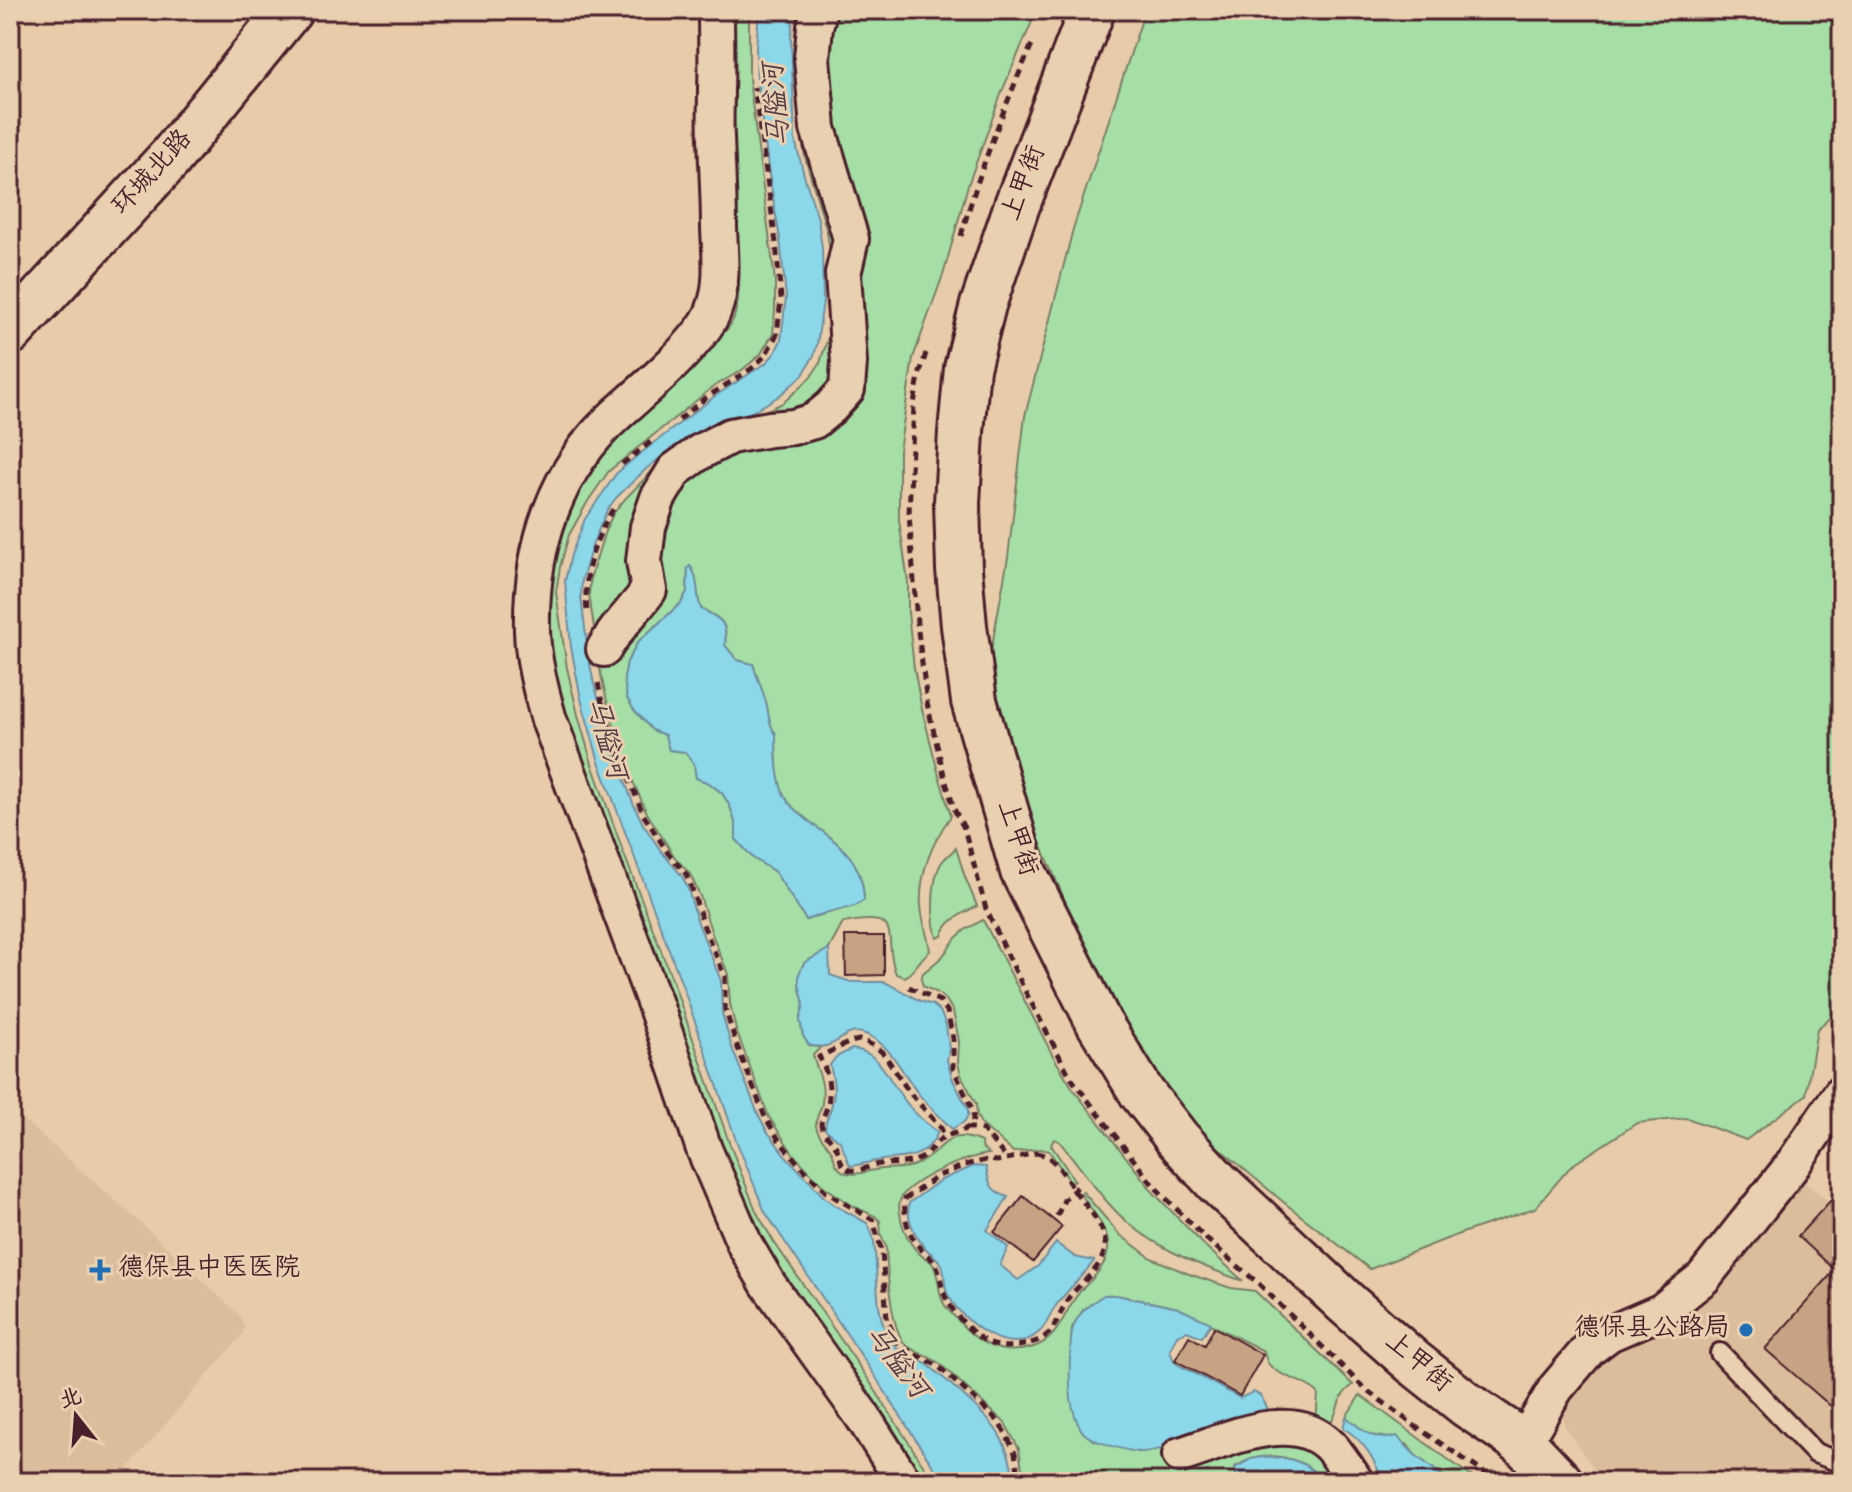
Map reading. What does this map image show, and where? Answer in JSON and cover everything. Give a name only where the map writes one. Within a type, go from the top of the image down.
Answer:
[{"type":"street","name":"环城北路","points":[[10,301],[155,146],[266,10]]},
{"type":"street","name":"环城北路","points":[[10,332],[170,158],[290,10]]},
{"type":"street","points":[[716,10],[715,135],[719,172],[720,293],[711,316],[692,342],[597,431],[559,491],[539,546],[533,584],[532,633],[538,680],[549,720],[656,1007],[704,1149],[745,1245],[768,1284],[863,1417],[904,1482]]},
{"type":"street","points":[[601,664],[615,630],[636,609],[649,590],[644,561],[648,527],[658,498],[675,470],[730,436],[814,421],[847,389],[849,362],[843,274],[851,239],[818,128],[812,58],[819,10]]},
{"type":"street","name":"上甲街","points":[[1071,10],[964,300],[950,365],[935,502],[936,570],[943,628],[956,705],[984,820],[1003,878],[1043,967],[1123,1102],[1157,1147],[1198,1194],[1323,1319],[1451,1427],[1506,1463],[1524,1462]]},
{"type":"street","name":"上甲街","points":[[1092,10],[1017,205],[983,305],[967,368],[964,400],[957,503],[964,626],[974,701],[1023,871],[1086,997],[1142,1093],[1177,1138],[1217,1182],[1311,1271],[1413,1362],[1467,1405],[1524,1462],[1560,1482]]},
{"type":"street","points":[[1524,1462],[1532,1429],[1556,1388],[1589,1349],[1609,1334],[1662,1311],[1703,1278],[1791,1167],[1842,1092]]},
{"type":"street","points":[[1180,1455],[1250,1432],[1270,1428],[1293,1429],[1312,1433],[1328,1444],[1356,1482]]},
{"type":"lane","points":[[1720,1353],[1815,1453],[1834,1460],[1842,1459]]},
{"type":"path","points":[[957,248],[990,144],[1035,39]]},
{"type":"path","points":[[670,428],[704,399],[751,369],[765,356],[777,334],[781,299],[776,243],[753,78]]},
{"type":"path","points":[[928,348],[914,404],[909,475],[914,593],[923,678],[955,811],[964,828],[986,909],[1023,987],[1071,1078],[1153,1185],[1364,1388],[1498,1482]]},
{"type":"path","points":[[614,472],[661,434]]},
{"type":"path","points":[[587,613],[589,569],[607,519],[621,499]]},
{"type":"path","points":[[601,664],[603,707],[617,748],[643,814],[686,874],[691,886],[725,977],[725,1009],[765,1117],[779,1140],[826,1192],[873,1220],[882,1252],[887,1319],[897,1342],[938,1366],[996,1419],[1015,1453],[1020,1482]]},
{"type":"path","points":[[909,987],[940,1001],[947,1011],[953,1038],[953,1068],[974,1116],[972,1123],[960,1132],[945,1137],[916,1160],[878,1164],[853,1171],[847,1170],[841,1163],[835,1145],[821,1124],[828,1103],[829,1087],[827,1072],[819,1057],[859,1040],[884,1054],[945,1137]]},
{"type":"path","points":[[966,1128],[983,1130],[1007,1159]]},
{"type":"path","points":[[1036,1153],[1045,1155],[1057,1165],[1073,1189],[1095,1217],[1103,1235],[1105,1246],[1097,1266],[1064,1304],[1049,1333],[1032,1343],[1019,1346],[991,1344],[952,1308],[942,1288],[939,1267],[917,1245],[907,1226],[905,1199],[952,1169],[1036,1153]]},
{"type":"path","points":[[1057,1216],[1064,1200],[1081,1183]]},
{"type":"shaded area","name":"德保县中医医院","points":[[10,1108],[142,1224],[240,1316],[244,1326],[243,1334],[116,1482],[10,1482]]},
{"type":"shaded area","name":"德保县公路局","points":[[1796,1176],[1842,1211],[1842,1482],[1604,1482],[1566,1430],[1562,1415],[1564,1401],[1576,1382]]},
{"type":"green space","points":[[729,10],[749,10],[749,79],[775,281],[773,334],[760,355],[713,387],[609,471],[569,535],[556,592],[567,668],[592,764],[757,1213],[934,1482],[920,1482],[792,1294],[741,1206],[589,788],[545,652],[556,523],[607,445],[698,361],[734,318],[739,283],[732,184]]},
{"type":"green space","points":[[801,10],[813,10],[807,42],[813,125],[844,238],[838,269],[845,365],[842,382],[829,401],[807,418],[741,429],[720,436],[705,442],[671,467],[650,504],[645,520],[640,549],[644,585],[629,608],[610,625],[599,653],[604,655],[649,599],[652,585],[648,563],[651,531],[662,500],[678,475],[710,450],[728,442],[812,427],[835,413],[851,391],[855,355],[848,273],[855,232],[823,128],[819,45],[824,10],[1037,10],[1003,89],[968,185],[944,272],[913,358],[899,451],[899,520],[908,582],[914,668],[951,816],[933,847],[922,882],[922,912],[930,951],[905,977],[896,974],[888,930],[877,921],[863,920],[843,923],[829,949],[804,963],[799,975],[804,1004],[800,1020],[803,1036],[809,1045],[820,1048],[813,1055],[823,1089],[816,1126],[836,1164],[849,1173],[912,1166],[946,1142],[959,1137],[981,1142],[989,1154],[953,1164],[913,1185],[904,1193],[899,1209],[910,1242],[935,1267],[945,1306],[971,1334],[998,1349],[1030,1348],[1050,1338],[1077,1295],[1105,1261],[1108,1240],[1098,1218],[1080,1193],[1083,1192],[1119,1234],[1151,1258],[1231,1288],[1255,1291],[1353,1385],[1342,1396],[1329,1425],[1316,1425],[1318,1393],[1272,1368],[1264,1351],[1178,1308],[1104,1295],[1083,1310],[1072,1328],[1071,1398],[1083,1432],[1093,1440],[1138,1452],[1188,1443],[1171,1454],[1172,1460],[1181,1463],[1266,1443],[1300,1445],[1331,1464],[1345,1482],[1323,1482],[1294,1460],[1270,1456],[1246,1461],[1235,1467],[1236,1475],[1243,1482],[1024,1482],[1019,1449],[1005,1423],[940,1364],[910,1348],[901,1337],[893,1313],[886,1246],[880,1221],[822,1185],[794,1155],[769,1117],[736,1030],[728,974],[700,896],[690,874],[674,856],[647,813],[630,775],[601,675],[589,594],[591,576],[605,531],[613,514],[655,468],[695,442],[783,403],[810,378],[820,363],[830,330],[830,251],[801,133],[797,45]],"holes":[[[690,566],[701,609],[722,622],[725,645],[737,660],[753,664],[776,734],[778,773],[784,795],[796,810],[848,854],[863,886],[864,900],[857,904],[806,920],[775,872],[753,858],[736,839],[736,825],[722,793],[696,778],[694,764],[685,752],[669,750],[665,735],[652,730],[627,698],[624,679],[627,662],[638,642],[681,603],[687,592],[688,568]]]},
{"type":"green space","points":[[1145,10],[1842,10],[1842,1007],[1817,1029],[1806,1095],[1746,1140],[1687,1118],[1637,1123],[1571,1166],[1535,1208],[1370,1269],[1189,1123],[1128,1031],[1078,932],[1029,816],[1002,737],[991,651],[1008,557],[1025,416],[1073,229]]},
{"type":"green space","points":[[956,848],[977,906],[951,921],[942,936],[937,938],[933,910],[936,878],[942,862]]},
{"type":"green space","points":[[983,920],[1073,1089],[1154,1193],[1243,1281],[1182,1257],[1140,1232],[1108,1203],[1059,1141],[1054,1139],[1051,1145],[1075,1181],[1071,1183],[1049,1151],[1013,1152],[981,1124],[958,1063],[959,1041],[953,1011],[938,993],[923,986],[921,979],[956,938]]},
{"type":"green space","points":[[1360,1395],[1479,1482],[1451,1482],[1415,1455],[1407,1444],[1369,1435],[1346,1417]]},
{"type":"water","name":"马隘河","points":[[759,10],[794,10],[791,38],[795,140],[818,219],[822,248],[823,301],[817,345],[803,375],[779,396],[754,411],[708,429],[674,447],[646,469],[607,510],[582,580],[581,597],[589,659],[616,757],[633,803],[643,824],[687,886],[721,981],[722,1013],[731,1045],[758,1114],[785,1155],[825,1198],[867,1223],[874,1240],[883,1323],[892,1343],[933,1369],[991,1423],[1004,1443],[1014,1482],[943,1482],[765,1212],[599,762],[581,699],[571,647],[565,581],[585,519],[616,474],[715,396],[766,363],[781,340],[786,297],[757,80]]},
{"type":"water","points":[[690,566],[695,575],[701,609],[722,622],[725,645],[737,660],[753,664],[776,734],[778,773],[784,795],[796,810],[848,854],[859,873],[864,900],[855,906],[806,920],[775,872],[753,858],[736,839],[736,825],[722,793],[696,778],[694,764],[685,752],[669,750],[665,735],[652,730],[627,698],[624,679],[627,662],[638,642],[681,603],[687,592]]},
{"type":"water","points":[[829,949],[830,975],[851,982],[885,982],[940,1011],[946,1025],[947,1060],[968,1109],[964,1122],[952,1129],[921,1097],[887,1049],[871,1036],[855,1032],[826,1046],[809,1045],[803,1036],[800,1020],[804,1004],[799,974],[804,963]]},
{"type":"water","points":[[852,1049],[867,1053],[878,1061],[908,1105],[938,1132],[922,1152],[850,1166],[840,1141],[825,1129],[834,1094],[830,1065],[836,1057]]},
{"type":"water","points":[[974,1166],[986,1167],[992,1186],[1008,1197],[987,1230],[1008,1247],[1000,1265],[1018,1280],[1038,1266],[1056,1243],[1075,1257],[1094,1261],[1059,1301],[1041,1330],[1026,1340],[1000,1340],[964,1316],[948,1295],[942,1265],[921,1243],[910,1221],[909,1203],[941,1180]]},
{"type":"water","points":[[1104,1295],[1178,1308],[1211,1323],[1202,1337],[1187,1331],[1177,1335],[1170,1350],[1173,1359],[1240,1398],[1254,1392],[1261,1396],[1272,1417],[1256,1414],[1242,1416],[1186,1440],[1150,1451],[1118,1448],[1087,1436],[1075,1416],[1072,1402],[1071,1339],[1079,1316]]},
{"type":"water","points":[[1346,1417],[1375,1436],[1397,1436],[1415,1455],[1451,1482],[1383,1482],[1368,1451],[1343,1428]]},
{"type":"water","points":[[1262,1457],[1297,1461],[1311,1469],[1323,1482],[1243,1482],[1236,1475],[1235,1468]]},
{"type":"building","points":[[845,936],[884,936],[884,975],[846,976]]},
{"type":"building","points":[[1842,1188],[1842,1416],[1765,1349],[1835,1270],[1798,1236]]},
{"type":"building","points":[[1023,1196],[1062,1227],[1033,1262],[994,1232]]},
{"type":"building","points":[[1214,1327],[1263,1355],[1240,1396],[1175,1360],[1189,1336],[1205,1345]]},
{"type":"place","name":"德保县中医医院","points":[[100,1270]]},
{"type":"place","name":"德保县公路局","points":[[1746,1330]]}]
